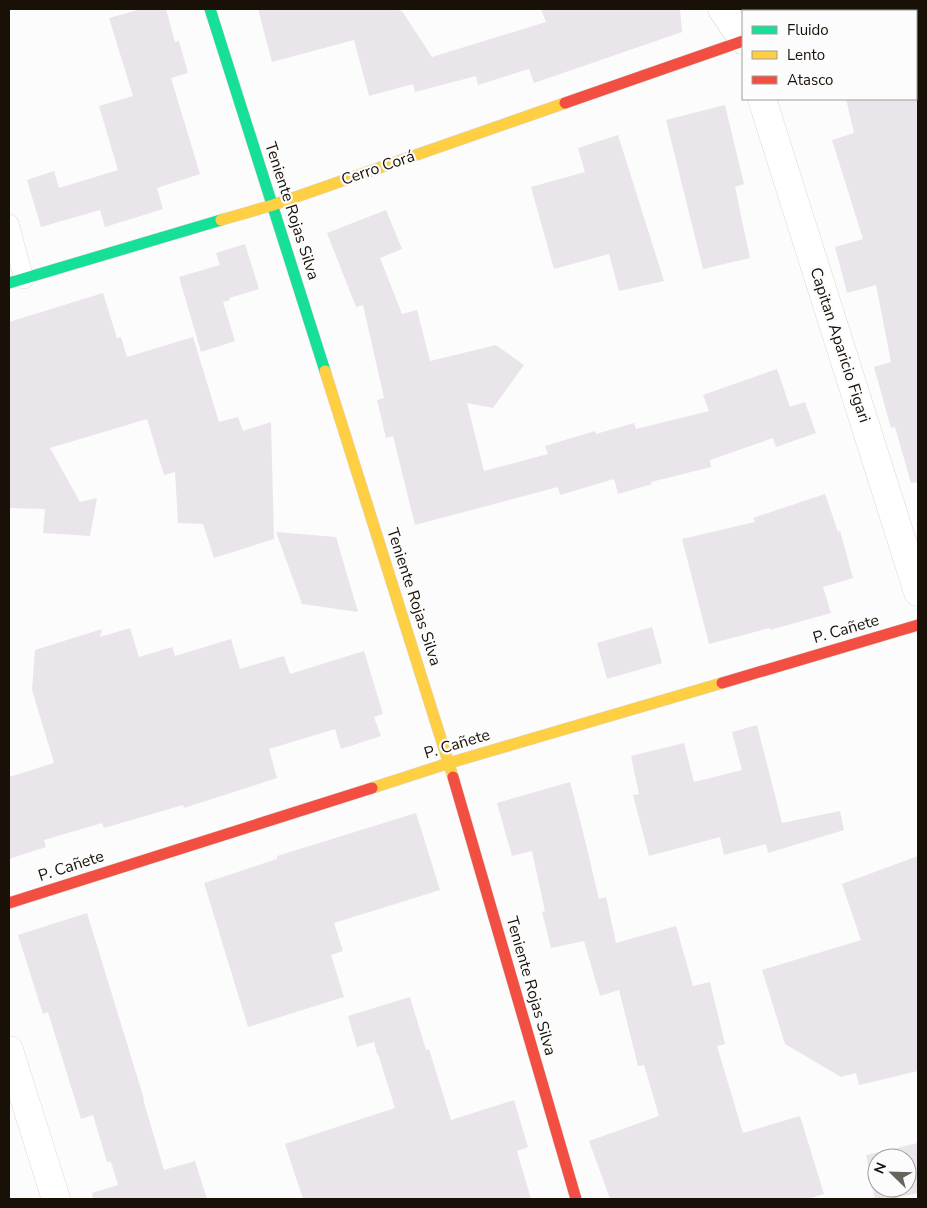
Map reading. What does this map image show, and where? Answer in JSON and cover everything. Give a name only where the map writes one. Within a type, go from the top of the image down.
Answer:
[{"type":"street","name":"Teniente Rojas Silva","points":[[210,9],[449,763],[576,1199]]},
{"type":"street","points":[[722,9],[742,39]]},
{"type":"street","name":"Cerro Corá","points":[[16,281],[273,205],[742,41]]},
{"type":"street","name":"Capitan Aparicio Figari","points":[[762,100],[918,592]]},
{"type":"street","name":"P. Cañete","points":[[9,903],[449,763],[918,625]]},
{"type":"street","points":[[9,1050],[56,1199]]},
{"type":"lane","points":[[9,224],[16,281]]},
{"type":"building","points":[[141,9],[166,9],[175,42],[179,41],[188,73],[171,78],[200,174],[157,188],[163,209],[105,227],[100,210],[41,227],[27,180],[54,171],[59,188],[118,170],[99,106],[133,96],[109,18]]},
{"type":"building","points":[[258,9],[392,9],[402,11],[432,57],[546,22],[541,9],[680,9],[682,32],[534,83],[529,69],[478,85],[476,76],[415,92],[413,84],[369,96],[354,40],[272,62]]},
{"type":"building","points":[[918,99],[918,482],[911,483],[895,427],[891,428],[874,367],[891,362],[876,285],[847,293],[835,247],[863,239],[832,140],[854,133],[846,100]]},
{"type":"building","points":[[725,105],[744,184],[735,187],[750,258],[703,269],[666,120]]},
{"type":"building","points":[[618,135],[664,281],[619,291],[609,254],[554,269],[531,187],[585,172],[578,148]]},
{"type":"building","points":[[386,210],[402,249],[380,258],[402,314],[417,310],[430,361],[496,345],[524,365],[493,408],[467,403],[484,471],[548,454],[545,446],[595,431],[596,434],[634,423],[636,429],[709,411],[703,395],[777,369],[790,407],[805,402],[816,433],[776,447],[773,438],[710,460],[711,467],[651,482],[652,484],[618,494],[614,479],[560,495],[558,487],[415,525],[393,436],[386,438],[377,400],[384,398],[363,305],[356,307],[327,233]]},
{"type":"building","points":[[245,244],[259,289],[229,298],[230,300],[223,302],[235,341],[201,352],[179,277],[220,265],[216,253]]},
{"type":"building","points":[[103,293],[117,338],[121,337],[127,357],[193,337],[219,422],[238,417],[243,431],[271,422],[274,539],[214,558],[203,524],[178,523],[175,472],[164,475],[147,419],[50,448],[80,502],[97,498],[90,536],[43,533],[45,509],[9,508],[9,322]]},
{"type":"building","points":[[825,494],[838,532],[840,531],[853,578],[823,587],[831,613],[709,644],[682,539],[755,522],[753,518]]},
{"type":"building","points":[[276,532],[336,537],[358,612],[302,604]]},
{"type":"building","points":[[652,627],[662,663],[607,679],[597,643]]},
{"type":"building","points":[[130,628],[139,657],[172,647],[175,656],[231,639],[240,669],[284,656],[290,674],[364,651],[383,714],[374,717],[381,736],[341,749],[335,729],[269,749],[277,778],[184,808],[183,805],[104,828],[102,823],[44,840],[46,847],[9,859],[9,777],[54,763],[32,690],[35,650],[102,629],[100,637]]},
{"type":"building","points":[[757,725],[782,823],[840,811],[844,830],[768,853],[766,844],[724,855],[720,837],[649,856],[633,795],[639,794],[631,756],[684,743],[694,782],[742,770],[732,732]]},
{"type":"building","points":[[570,782],[599,899],[606,897],[616,943],[676,926],[693,986],[710,982],[725,1044],[717,1046],[743,1133],[800,1116],[824,1194],[808,1199],[610,1199],[589,1141],[659,1116],[644,1065],[638,1066],[619,990],[600,996],[584,941],[551,948],[542,912],[545,911],[532,851],[512,856],[497,803]]},
{"type":"building","points":[[416,813],[440,890],[334,923],[343,951],[331,955],[344,997],[248,1027],[204,883],[277,859],[277,856]]},
{"type":"building","points":[[918,856],[918,1071],[859,1085],[856,1073],[841,1077],[785,1044],[762,970],[861,940],[842,884]]},
{"type":"building","points":[[87,913],[164,1170],[195,1161],[207,1199],[93,1199],[92,1193],[118,1185],[111,1162],[107,1162],[93,1115],[81,1119],[48,1012],[43,1014],[18,935]]},
{"type":"building","points":[[410,997],[426,1050],[429,1049],[451,1120],[514,1100],[528,1147],[517,1151],[531,1199],[303,1199],[285,1144],[395,1108],[374,1042],[357,1047],[348,1016]]},
{"type":"building","points":[[918,1143],[918,1193],[917,1148],[896,1148]]},
{"type":"building","points":[[875,1198],[895,1198],[890,1199]]},
{"type":"traffic: fast","points":[[210,9],[325,371]]},
{"type":"traffic: fast","points":[[9,283],[221,220]]},
{"type":"traffic: slow","points":[[221,220],[273,205],[565,103]]},
{"type":"traffic: slow","points":[[325,371],[453,777]]},
{"type":"traffic: slow","points":[[372,788],[449,763],[722,683]]},
{"type":"traffic: jam","points":[[565,103],[742,41]]},
{"type":"traffic: jam","points":[[722,683],[918,625]]},
{"type":"traffic: jam","points":[[453,777],[576,1199]]},
{"type":"traffic: jam","points":[[9,903],[372,788]]}]
